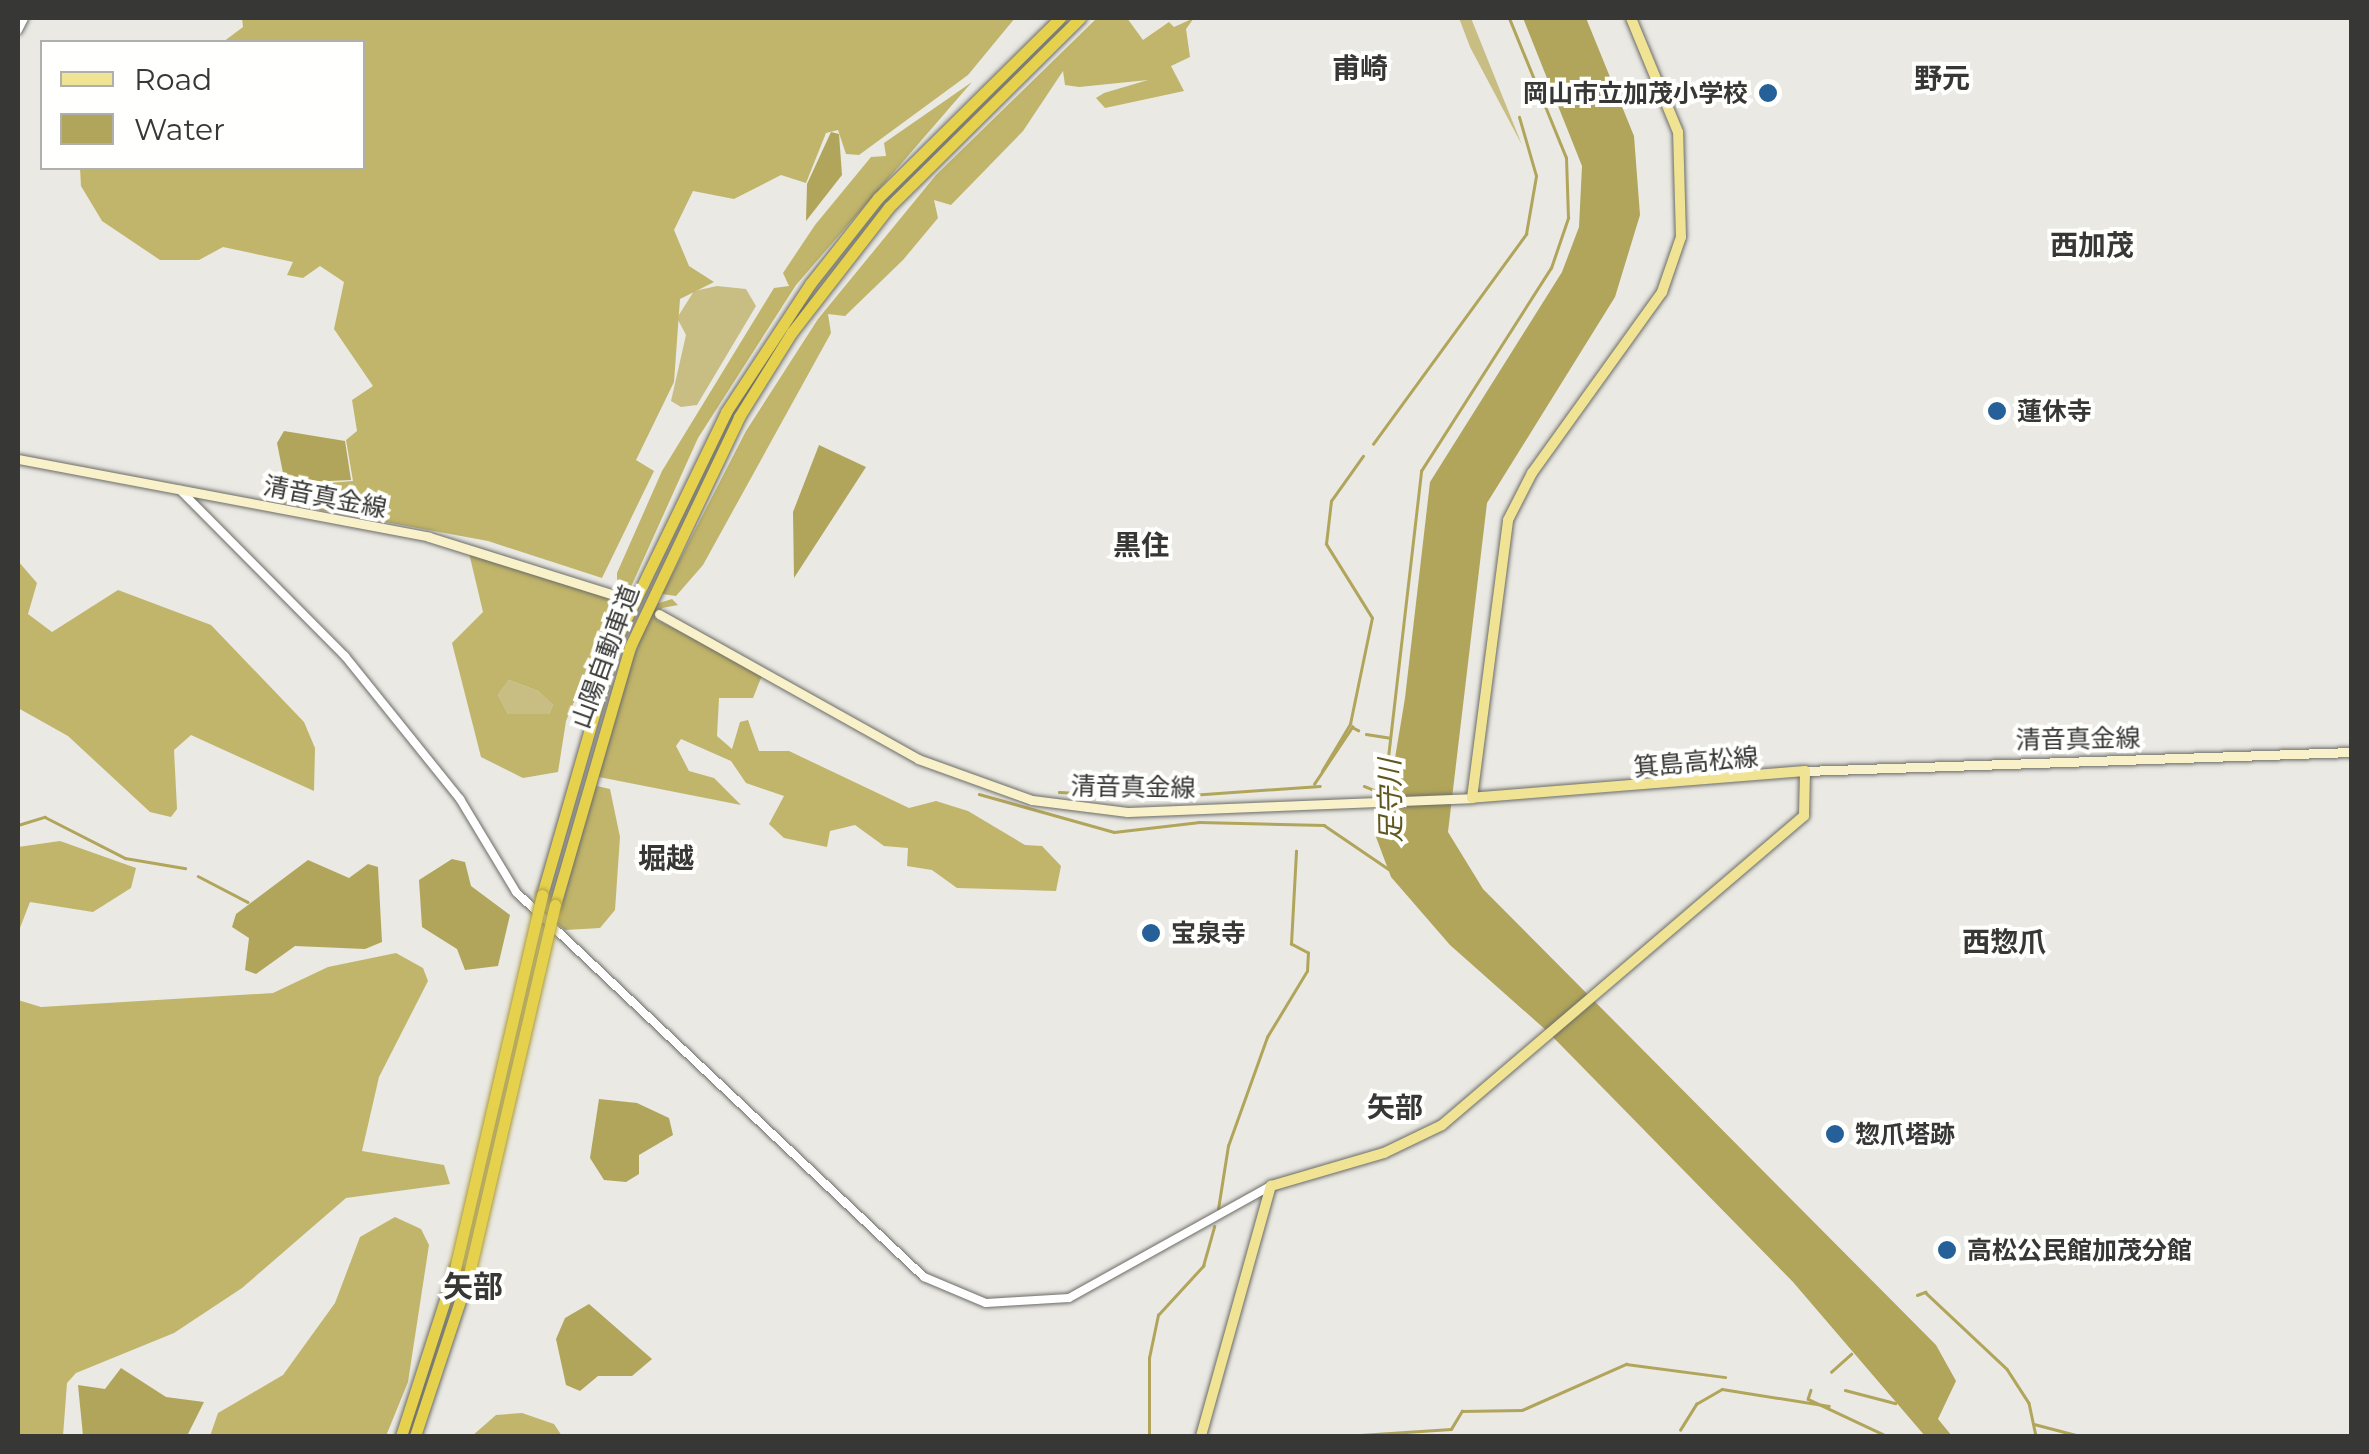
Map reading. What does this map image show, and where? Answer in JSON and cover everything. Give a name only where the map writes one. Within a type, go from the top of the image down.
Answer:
[{"type":"highway","name":"山陽自動車道","points":[[401,1436],[455,1269],[542,894],[615,642],[726,412],[810,284],[878,198],[1060,18]]},
{"type":"highway","name":"山陽自動車道","points":[[415,1436],[469,1274],[555,906],[630,647],[739,417],[878,221],[1052,42],[1082,18]]},
{"type":"main road","points":[[1472,798],[1508,520],[1532,474],[1662,292],[1682,237],[1678,132],[1631,18]]},
{"type":"main road","name":"清音真金線","points":[[18,459],[429,537],[620,597]]},
{"type":"main road","name":"清音真金線","points":[[658,614],[918,759],[1011,795],[1127,812],[1472,798]]},
{"type":"main road","name":"清音真金線","points":[[1805,772],[2352,752]]},
{"type":"main road","points":[[1201,1436],[1271,1186],[1412,1142],[1542,1044],[1799,825],[1805,772]]},
{"type":"main road","name":"箕島高松線","points":[[1472,798],[1805,772]]},
{"type":"street","points":[[18,30],[24,18]]},
{"type":"street","points":[[180,490],[345,656],[460,799],[516,892],[924,1277],[986,1303],[1069,1298],[1271,1186]]},
{"type":"street","points":[[210,517],[210,506],[222,498]]},
{"type":"shaded area","points":[[242,18],[1015,18],[968,75],[859,155],[846,154],[838,130],[826,133],[806,183],[781,175],[734,199],[693,191],[674,230],[689,266],[714,282],[680,299],[674,382],[636,460],[654,471],[602,578],[488,541],[266,500],[267,493],[291,486],[353,481],[346,440],[357,431],[352,400],[373,386],[334,329],[344,282],[320,266],[303,278],[287,275],[293,262],[223,247],[199,260],[160,260],[102,221],[81,186],[80,170],[365,170],[365,40],[226,40],[243,27]]},
{"type":"shaded area","points":[[1097,18],[1127,18],[1143,40],[1169,22],[1174,27],[1194,18],[1186,29],[1190,57],[1171,66],[1184,91],[1105,108],[1096,98],[1148,80],[1079,87],[1065,85],[1063,71],[1023,131],[951,205],[934,200],[938,218],[903,260],[845,316],[828,314],[831,333],[703,565],[676,596],[662,594],[746,431],[818,319],[936,175]]},
{"type":"shaded area","points":[[1459,18],[1471,18],[1522,145],[1470,47]]},
{"type":"shaded area","points":[[972,82],[796,285],[698,438],[621,609],[609,617],[566,721],[558,772],[523,778],[481,757],[452,643],[483,612],[469,553],[617,600],[617,573],[662,471],[774,288],[789,286],[783,273],[815,225],[871,157],[886,156],[884,143]],"holes":[[[509,680],[538,691],[553,705],[549,714],[508,714],[498,695]]]},
{"type":"shaded area","points":[[717,286],[746,289],[756,306],[697,405],[681,407],[671,401],[686,335],[677,318],[694,291]]},
{"type":"shaded area","points":[[18,561],[37,583],[28,614],[52,632],[118,590],[211,625],[304,722],[315,748],[314,791],[191,735],[174,750],[177,809],[171,817],[150,812],[68,736],[18,708]]},
{"type":"shaded area","points":[[672,599],[678,605],[662,608],[657,620],[763,673],[753,698],[719,698],[717,736],[732,749],[740,722],[748,720],[759,751],[789,751],[909,808],[936,801],[968,811],[1025,845],[1042,846],[1061,866],[1056,891],[957,888],[932,870],[907,866],[908,848],[884,846],[855,825],[830,831],[827,847],[784,838],[769,824],[784,796],[746,783],[731,761],[681,739],[676,746],[689,771],[714,778],[741,805],[599,777],[597,786],[610,789],[620,837],[615,910],[600,928],[565,930],[557,923],[615,708],[653,605]]},
{"type":"shaded area","points":[[509,680],[538,691],[553,705],[549,714],[508,714],[498,695]]},
{"type":"shaded area","points":[[60,841],[136,868],[131,888],[93,912],[30,902],[18,933],[18,847]]},
{"type":"shaded area","points":[[396,953],[423,968],[428,981],[379,1077],[362,1151],[444,1165],[450,1184],[346,1198],[242,1288],[174,1333],[76,1373],[67,1383],[63,1436],[18,1436],[18,1000],[41,1007],[273,993],[328,967]]},
{"type":"shaded area","points":[[395,1217],[421,1229],[429,1245],[408,1382],[386,1436],[210,1436],[218,1413],[283,1375],[335,1303],[360,1237]]},
{"type":"shaded area","points":[[522,1413],[554,1424],[562,1436],[472,1436],[496,1415]]},
{"type":"water","name":"足守川","points":[[1523,18],[1586,18],[1634,136],[1640,215],[1615,297],[1487,503],[1448,832],[1483,889],[1936,1345],[1956,1381],[1938,1419],[1952,1436],[1925,1436],[1793,1282],[1547,1031],[1450,945],[1391,877],[1376,837],[1385,762],[1394,764],[1405,698],[1430,482],[1562,272],[1579,227],[1582,166]]},
{"type":"water","points":[[831,132],[839,134],[842,175],[806,221],[807,184]]},
{"type":"water","points":[[284,431],[345,441],[351,480],[285,483],[277,443]]},
{"type":"water","points":[[819,445],[866,467],[794,578],[793,512]]},
{"type":"water","points":[[452,859],[465,862],[471,886],[510,915],[498,966],[465,970],[457,949],[422,927],[419,880]]},
{"type":"water","points":[[308,860],[349,878],[368,864],[378,867],[382,942],[365,949],[295,946],[256,974],[245,970],[249,938],[232,927],[236,914]]},
{"type":"water","points":[[599,1099],[637,1103],[669,1118],[673,1135],[639,1155],[639,1174],[626,1182],[604,1180],[590,1158]]},
{"type":"water","points":[[589,1304],[652,1359],[632,1376],[598,1376],[580,1391],[566,1385],[556,1339],[565,1318]]},
{"type":"water","points":[[121,1368],[166,1397],[204,1402],[187,1436],[83,1436],[78,1385],[105,1389]]},
{"type":"waterway","name":"足守川","points":[[1387,766],[1421,471],[1551,268],[1568,218],[1566,158],[1509,18]]},
{"type":"waterway","points":[[1373,444],[1526,234],[1536,176],[1519,117]]},
{"type":"waterway","points":[[1322,771],[1350,724],[1372,618],[1326,544],[1331,501],[1363,456]]},
{"type":"waterway","points":[[1314,784],[1352,727],[1358,730]]},
{"type":"waterway","points":[[1366,734],[1390,738]]},
{"type":"waterway","points":[[1059,792],[1162,797],[1320,786]]},
{"type":"waterway","name":"足守川","points":[[1364,786],[1381,793]]},
{"type":"waterway","name":"足守川","points":[[979,794],[1114,832],[1199,822],[1324,825],[1390,870]]},
{"type":"waterway","points":[[18,825],[45,817],[125,858],[185,868]]},
{"type":"waterway","points":[[1218,1209],[1228,1146],[1267,1037],[1307,971],[1308,953],[1291,944],[1296,851]]},
{"type":"waterway","points":[[198,876],[248,902]]},
{"type":"waterway","points":[[1149,1436],[1149,1358],[1158,1315],[1203,1266],[1214,1227]]},
{"type":"waterway","points":[[1917,1295],[1925,1292],[2007,1369],[2029,1403],[2036,1436]]},
{"type":"waterway","points":[[1831,1372],[1851,1354]]},
{"type":"waterway","points":[[1345,1436],[1451,1429],[1462,1411],[1522,1410],[1626,1364],[1725,1377]]},
{"type":"waterway","points":[[1680,1430],[1696,1404],[1722,1389],[1829,1406]]},
{"type":"waterway","points":[[1811,1390],[1808,1399],[1887,1436]]},
{"type":"waterway","points":[[1845,1390],[1895,1403]]},
{"type":"waterway","points":[[2034,1424],[2080,1436]]},
{"type":"waterway","points":[[1254,1436],[1315,1436]]},
{"type":"place","name":"岡山市立加茂小学校","points":[[1768,93]]},
{"type":"place","name":"蓮休寺","points":[[1997,411]]},
{"type":"place","name":"宝泉寺","points":[[1151,933]]},
{"type":"place","name":"惣爪塔跡","points":[[1835,1134]]},
{"type":"place","name":"高松公民館加茂分館","points":[[1947,1250]]},
{"type":"district","name":"甫崎","points":[[1360,68]]},
{"type":"district","name":"野元","points":[[1942,78]]},
{"type":"district","name":"西加茂","points":[[2092,245]]},
{"type":"district","name":"黒住","points":[[1141,545]]},
{"type":"district","name":"堀越","points":[[666,858]]},
{"type":"district","name":"西惣爪","points":[[2004,942]]},
{"type":"district","name":"矢部","points":[[1395,1107]]},
{"type":"district","name":"矢部","points":[[473,1287]]}]
